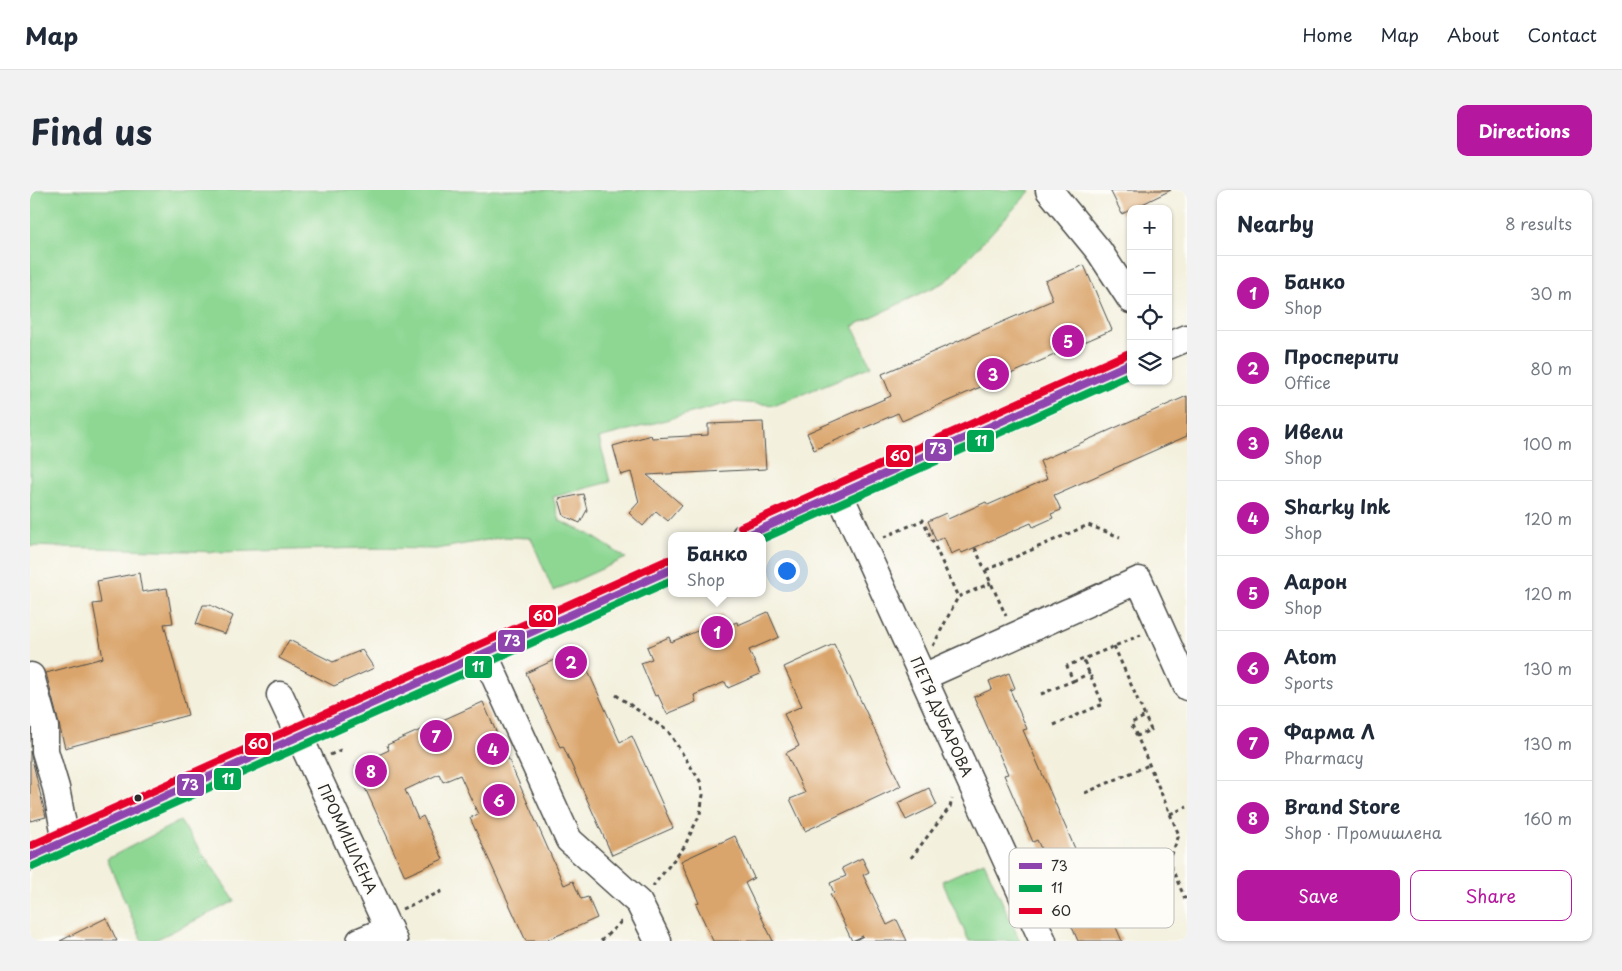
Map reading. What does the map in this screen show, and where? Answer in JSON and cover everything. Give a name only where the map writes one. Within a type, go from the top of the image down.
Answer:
[{"type":"street","points":[[1049,190],[1099,251],[1128,295]]},
{"type":"street","points":[[1172,344],[1187,338]]},
{"type":"street","points":[[754,532],[1127,365]]},
{"type":"street","name":"ПЕТЯ ДУБАРОВА","points":[[840,493],[1009,866]]},
{"type":"street","points":[[30,857],[299,738],[668,571]]},
{"type":"street","points":[[923,677],[1139,580],[1187,688]]},
{"type":"street","points":[[484,653],[569,840],[640,903],[658,941]]},
{"type":"street","points":[[31,676],[44,727],[45,751],[56,788],[66,841]]},
{"type":"street","name":"ПРОМИШЛЕНА","points":[[280,695],[389,929]]},
{"type":"street","name":"ПЕТЯ ДУБАРОВА","points":[[1037,928],[1043,941]]},
{"type":"street","points":[[360,941],[389,929]]},
{"type":"path","points":[[864,546],[923,520],[958,598]]},
{"type":"path","points":[[986,570],[1088,525],[1120,537]]},
{"type":"path","points":[[975,548],[1014,635]]},
{"type":"path","points":[[923,677],[935,642],[958,598],[991,583]]},
{"type":"path","points":[[1073,681],[1067,666],[1160,626]]},
{"type":"path","points":[[1114,646],[1151,730],[1137,736]]},
{"type":"path","points":[[1054,725],[1103,704],[1083,659]]},
{"type":"path","points":[[1041,694],[1090,673]]},
{"type":"path","points":[[601,941],[640,903],[684,847],[700,814],[703,795],[700,781],[668,731],[616,695]]},
{"type":"path","points":[[1146,716],[1131,723],[1179,835],[1174,848]]},
{"type":"path","points":[[328,756],[343,749]]},
{"type":"path","points":[[911,858],[950,808],[962,762]]},
{"type":"path","points":[[1085,793],[1149,765]]},
{"type":"path","points":[[1170,814],[1187,807]]},
{"type":"path","points":[[1174,873],[1187,903]]},
{"type":"path","points":[[389,929],[445,890]]},
{"type":"green space","points":[[30,190],[1031,190],[947,281],[853,326],[871,366],[776,405],[732,402],[599,438],[610,482],[553,497],[560,521],[589,534],[626,558],[553,591],[531,538],[504,537],[437,549],[364,548],[219,552],[30,546]]},
{"type":"green space","points":[[180,821],[235,901],[153,941],[142,941],[107,859]]},
{"type":"green space","points":[[984,862],[1009,917],[1009,928],[1014,928],[1020,941],[969,941],[942,881]]},
{"type":"building","points":[[1110,190],[1171,190],[1140,205],[1127,205],[1127,212],[1122,214]]},
{"type":"building","points":[[1084,265],[1112,330],[902,421],[898,413],[814,450],[807,433],[891,396],[882,374],[1053,300],[1045,281]]},
{"type":"building","points":[[1187,396],[1187,436],[1054,495],[1061,510],[1051,514],[1053,518],[1033,527],[1031,523],[962,553],[960,550],[951,554],[944,537],[936,541],[928,521],[946,513],[948,519],[986,502],[988,505],[1047,479],[1040,461]]},
{"type":"building","points":[[763,422],[766,469],[647,475],[682,505],[668,521],[656,511],[643,526],[629,513],[639,502],[631,472],[621,475],[613,446],[651,435],[652,438],[708,435],[708,424]]},
{"type":"building","points":[[583,494],[587,510],[580,523],[564,516],[559,499]]},
{"type":"building","points":[[139,573],[142,592],[167,588],[173,623],[164,624],[188,715],[65,748],[46,673],[103,658],[93,604],[101,603],[97,581]]},
{"type":"building","points":[[203,605],[210,605],[233,616],[225,634],[196,624]]},
{"type":"building","points":[[768,612],[779,637],[749,650],[760,674],[728,688],[725,682],[694,695],[696,702],[667,714],[658,695],[655,696],[641,663],[652,659],[647,647],[669,637],[671,642],[702,629],[700,624],[722,614],[727,626],[737,622],[738,625]]},
{"type":"building","points":[[289,640],[333,662],[362,650],[374,668],[334,686],[279,658]]},
{"type":"building","points":[[834,644],[901,786],[805,831],[790,799],[805,793],[786,753],[799,746],[784,714],[802,706],[784,667]]},
{"type":"building","points":[[578,649],[620,742],[632,736],[673,828],[612,855],[563,746],[560,747],[526,673]]},
{"type":"building","points":[[1009,673],[1015,688],[1010,690],[1027,729],[1023,730],[1075,848],[1041,848],[1037,840],[1033,842],[1004,775],[1008,774],[974,697],[992,689],[989,681]]},
{"type":"building","points":[[483,702],[564,885],[573,881],[581,899],[588,897],[597,918],[545,941],[526,941],[470,818],[478,814],[460,775],[443,782],[439,774],[405,790],[418,819],[423,816],[443,859],[405,876],[355,766],[389,750],[387,745]]},
{"type":"building","points":[[30,751],[46,817],[30,821]]},
{"type":"building","points":[[929,788],[937,805],[906,820],[898,803]]},
{"type":"building","points":[[735,836],[754,878],[745,883],[773,941],[713,941],[696,904],[699,903],[681,861]]},
{"type":"building","points":[[862,858],[869,872],[863,875],[887,925],[897,920],[907,941],[854,941],[863,936],[852,941],[830,894],[834,893],[830,883],[846,876],[842,868]]},
{"type":"building","points":[[106,918],[117,941],[60,941]]},
{"type":"building","points":[[1072,928],[1116,928],[1122,941],[1078,941]]},
{"type":"transit line","name":"60","points":[[741,527],[1127,354]]},
{"type":"transit line","name":"73","points":[[755,532],[1127,365]]},
{"type":"transit line","name":"11","points":[[766,537],[1127,376]]},
{"type":"transit line","name":"60","points":[[30,846],[668,560]]},
{"type":"transit line","name":"73","points":[[30,857],[668,571]]},
{"type":"transit line","name":"11","points":[[34,866],[668,582]]},
{"type":"place","name":"Аарон","points":[[1068,341]]},
{"type":"place","name":"Ивели","points":[[993,374]]},
{"type":"place","name":"Банко","points":[[717,632]]},
{"type":"place","name":"Просперити","points":[[571,662]]},
{"type":"place","name":"Фарма Л","points":[[436,736]]},
{"type":"place","name":"Sharky Ink","points":[[493,749]]},
{"type":"place","name":"Brand Store","points":[[371,771]]},
{"type":"place","name":"Atom","points":[[499,800]]}]
